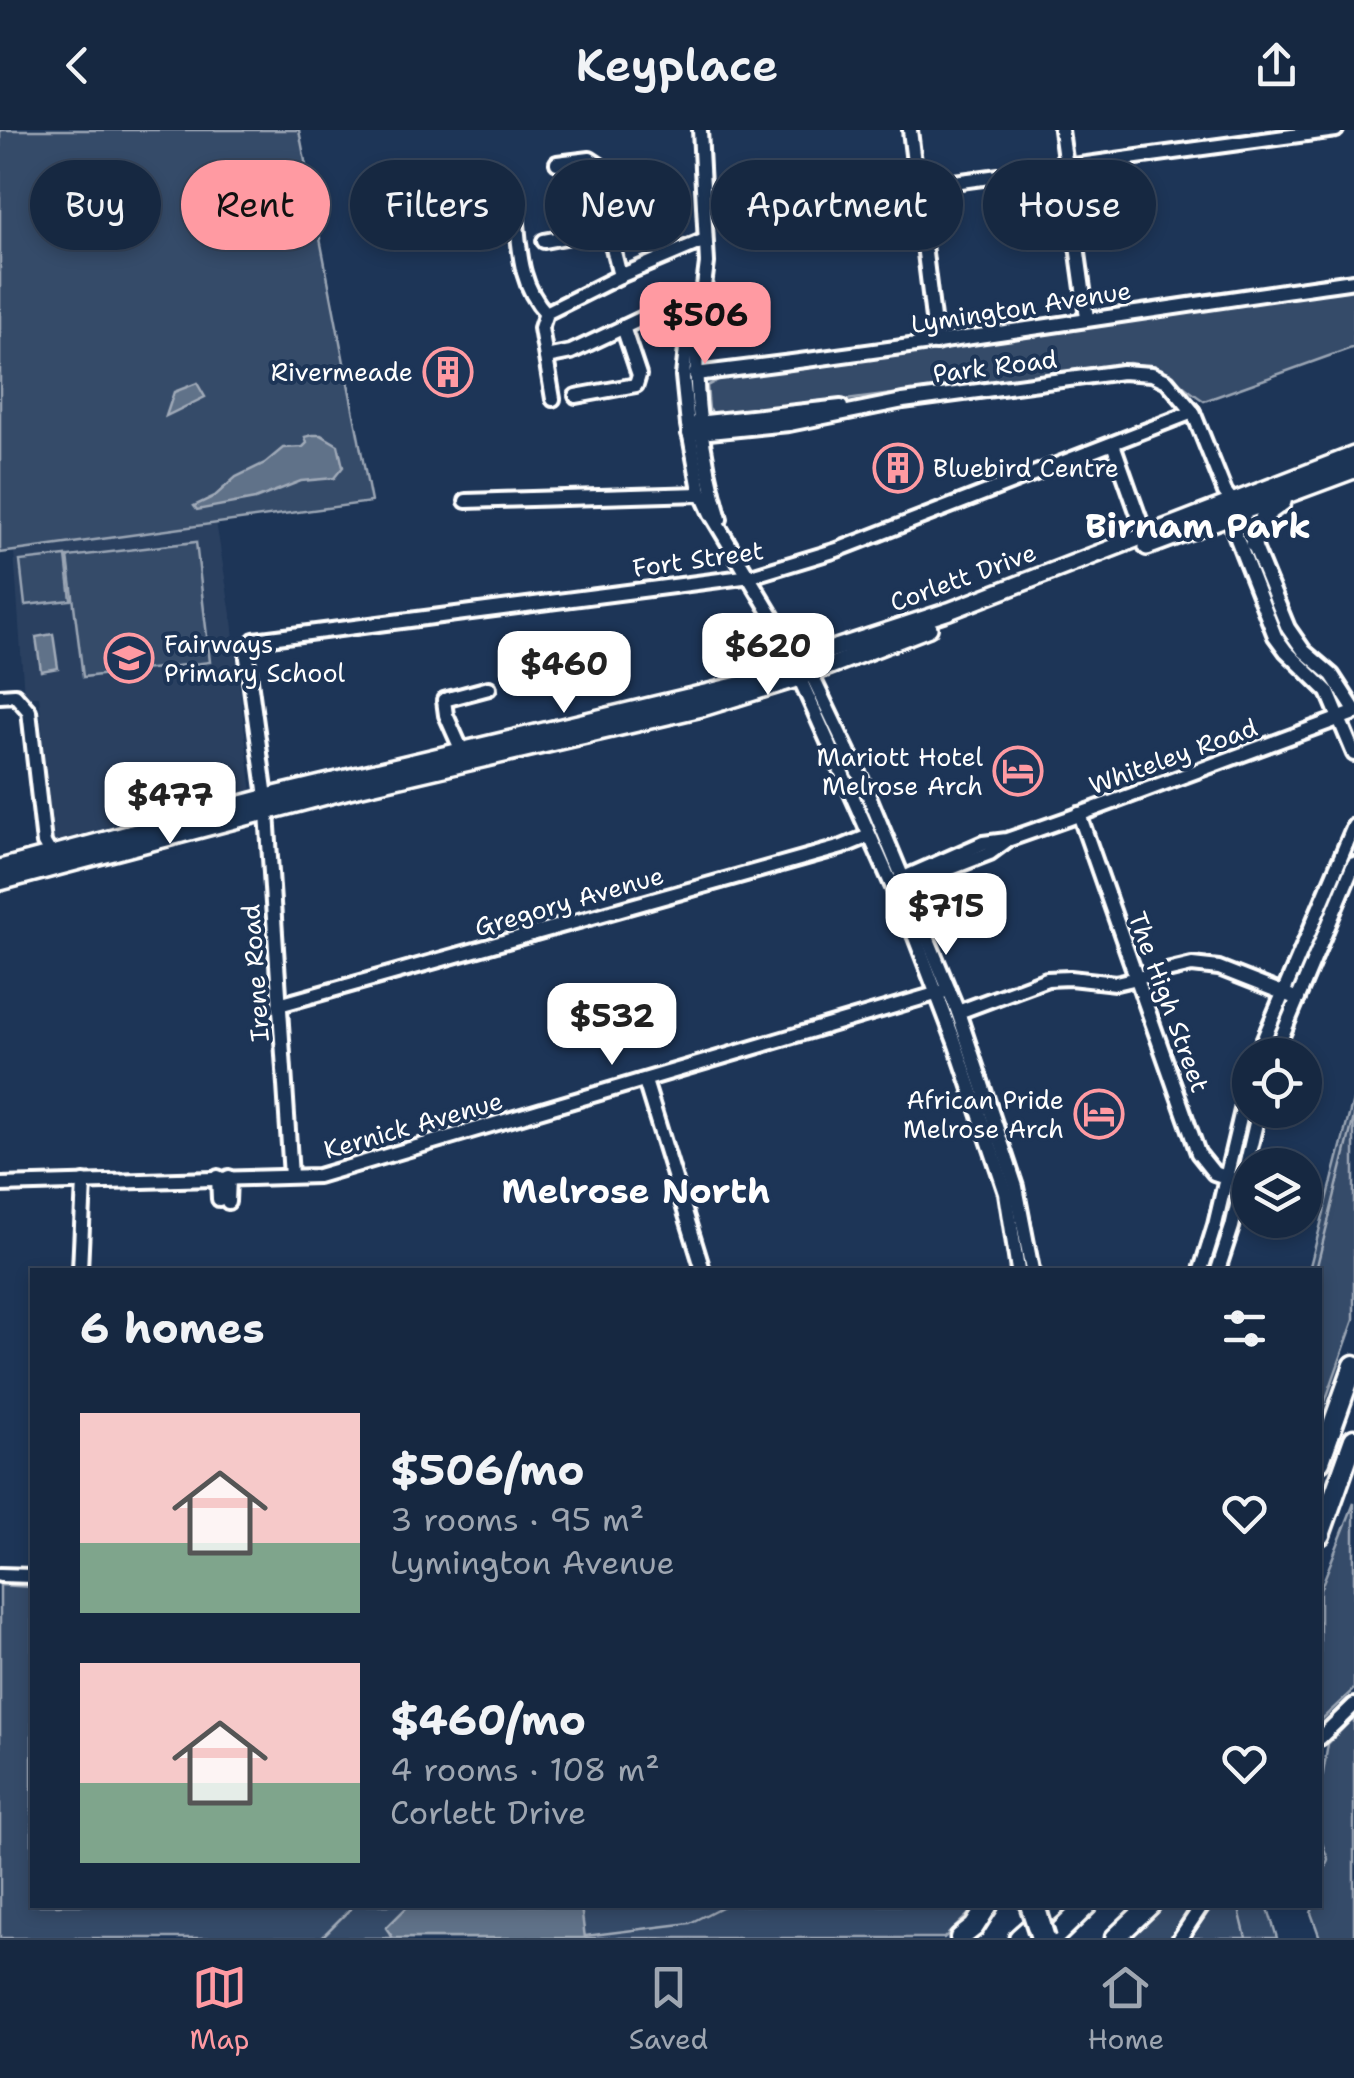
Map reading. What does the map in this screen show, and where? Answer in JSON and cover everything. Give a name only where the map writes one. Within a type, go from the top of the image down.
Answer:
[{"type":"highway","points":[[1322,1455],[1354,1365]]},
{"type":"highway","points":[[1322,1532],[1354,1439]]},
{"type":"highway","points":[[967,1932],[986,1908]]},
{"type":"highway","points":[[967,1932],[996,1908]]},
{"type":"highway","points":[[1019,1938],[1053,1908]]},
{"type":"highway","points":[[1051,1938],[1084,1908]]},
{"type":"highway","points":[[1115,1938],[1147,1908]]},
{"type":"main road","name":"Corlett Drive","points":[[0,868],[54,860],[462,751],[697,697],[802,668],[1354,455]]},
{"type":"main road","name":"Corlett Drive","points":[[266,805],[702,708],[1231,505],[1303,489],[1354,470]]},
{"type":"main road","points":[[1253,544],[1264,516],[1303,489]]},
{"type":"main road","name":"Corlett Drive","points":[[0,882],[54,860]]},
{"type":"street","points":[[700,130],[706,276],[695,374],[702,494],[853,759],[888,839],[898,885],[943,992],[958,1012],[1016,1187],[1032,1268]]},
{"type":"street","points":[[910,130],[914,160]]},
{"type":"street","points":[[1061,130],[1065,160]]},
{"type":"street","points":[[1123,160],[1336,130]]},
{"type":"street","points":[[553,399],[541,328],[546,312],[705,240]]},
{"type":"street","points":[[520,250],[525,284],[546,312]]},
{"type":"street","points":[[614,250],[620,276]]},
{"type":"street","points":[[925,250],[936,343]]},
{"type":"street","points":[[1078,250],[1088,318]]},
{"type":"street","name":"Lymington Avenue","points":[[695,374],[1354,282]]},
{"type":"street","points":[[703,296],[693,319],[684,360],[696,428],[725,533]]},
{"type":"street","points":[[546,357],[571,352],[681,300]]},
{"type":"street","points":[[576,396],[636,385],[639,375],[623,327]]},
{"type":"street","name":"Park Road","points":[[696,428],[1134,371],[1152,374],[1171,384],[1193,412]]},
{"type":"street","points":[[1193,412],[1231,505],[1263,610],[1280,645],[1350,713]]},
{"type":"street","name":"Fort Street","points":[[248,648],[260,638],[751,576],[837,550],[1193,412]]},
{"type":"street","points":[[1113,444],[1146,537]]},
{"type":"street","points":[[466,501],[702,494]]},
{"type":"street","points":[[1231,505],[1253,544],[1291,634],[1332,675],[1350,713],[1354,754]]},
{"type":"street","name":"Irene Road","points":[[248,648],[266,805],[291,1176]]},
{"type":"street","points":[[802,668],[869,836],[914,906],[1006,1193],[1018,1268]]},
{"type":"street","points":[[462,751],[446,715],[444,700],[488,688]]},
{"type":"street","points":[[0,696],[14,695],[22,702],[32,724],[44,843],[54,860]]},
{"type":"street","name":"Whiteley Road","points":[[898,885],[983,843],[1006,840],[1080,814],[1350,713]]},
{"type":"street","points":[[849,787],[853,759]]},
{"type":"street","name":"The High Street","points":[[1080,814],[1198,1153],[1210,1171],[1232,1180]]},
{"type":"street","points":[[1265,1038],[1354,826]]},
{"type":"street","name":"Gregory Avenue","points":[[279,1005],[842,848],[869,836]]},
{"type":"street","points":[[888,839],[902,857],[925,873],[914,906]]},
{"type":"street","points":[[1281,1038],[1354,864]]},
{"type":"street","points":[[958,1012],[1054,978],[1108,984],[1179,966],[1207,966],[1298,1000]]},
{"type":"street","name":"Kernick Avenue","points":[[0,1184],[330,1173],[943,992]]},
{"type":"street","points":[[645,1081],[702,1268]]},
{"type":"street","points":[[1202,1268],[1237,1128]]},
{"type":"street","points":[[224,1177],[224,1200]]},
{"type":"street","points":[[80,1268],[84,1182]]},
{"type":"street","points":[[1024,1224],[1040,1268]]},
{"type":"street","points":[[1219,1268],[1232,1227]]},
{"type":"street","points":[[0,1575],[30,1576]]},
{"type":"street","points":[[1322,1736],[1354,1705]]},
{"type":"street","points":[[1027,1908],[1038,1938]]},
{"type":"street","points":[[1039,1908],[1051,1938]]},
{"type":"street","points":[[1180,1938],[1200,1908]]},
{"type":"shaded area","points":[[0,130],[299,130],[305,160],[181,160],[181,250],[322,250],[371,502],[0,553]]},
{"type":"shaded area","points":[[1354,286],[1354,347],[1204,401],[1164,372],[1129,363],[732,415],[716,416],[709,409],[707,386],[722,378]]},
{"type":"shaded area","points":[[197,383],[205,397],[166,416],[174,392]]},
{"type":"shaded area","points":[[313,435],[338,445],[343,467],[334,478],[301,481],[255,499],[197,510],[194,506],[215,496],[236,477],[265,463],[283,448],[303,447],[307,443],[305,437]]},
{"type":"shaded area","name":"Fairways Primary School","points":[[216,522],[252,794],[53,846],[39,696],[24,696],[14,551]]},
{"type":"shaded area","points":[[196,542],[210,662],[83,677],[68,557]]},
{"type":"shaded area","points":[[66,556],[71,600],[25,605],[20,561]]},
{"type":"shaded area","points":[[53,634],[58,668],[41,671],[36,637]]},
{"type":"shaded area","points":[[1354,1096],[1354,1320],[1322,1410],[1322,1268],[1310,1268],[1317,1238],[1322,1238],[1322,1220]]},
{"type":"shaded area","points":[[1354,1503],[1354,1689],[1322,1719],[1322,1585]]},
{"type":"shaded area","points":[[0,1585],[30,1587],[30,1908],[975,1908],[944,1938],[0,1938]]},
{"type":"shaded area","points":[[1354,1717],[1354,1938],[1320,1938],[1311,1913],[1313,1908],[1322,1908],[1322,1878],[1328,1859],[1322,1843],[1322,1779],[1328,1744]]},
{"type":"shaded area","points":[[406,1908],[581,1908],[585,1938],[393,1938],[386,1928]]},
{"type":"shaded area","points":[[1157,1908],[1190,1908],[1170,1938],[1126,1938]]},
{"type":"shaded area","points":[[1211,1908],[1268,1908],[1277,1938],[1190,1938]]},
{"type":"waterway","points":[[1316,1268],[1354,1117]]},
{"type":"waterway","points":[[321,1938],[351,1908]]},
{"type":"waterway","points":[[585,1936],[690,1923],[719,1908]]},
{"type":"waterway","points":[[1239,1908],[1246,1938]]},
{"type":"place","name":"Rivermeade","points":[[448,372]]},
{"type":"place","name":"Bluebird Centre","points":[[898,468]]},
{"type":"place","name":"Fairways Primary School","points":[[129,658]]},
{"type":"place","name":"Mariott Hotel Melrose Arch","points":[[1018,771]]},
{"type":"place","name":"African Pride Melrose Arch","points":[[1099,1114]]},
{"type":"district","name":"Birnam Park","points":[[1198,525]]},
{"type":"district","name":"Melrose North","points":[[636,1190]]}]
